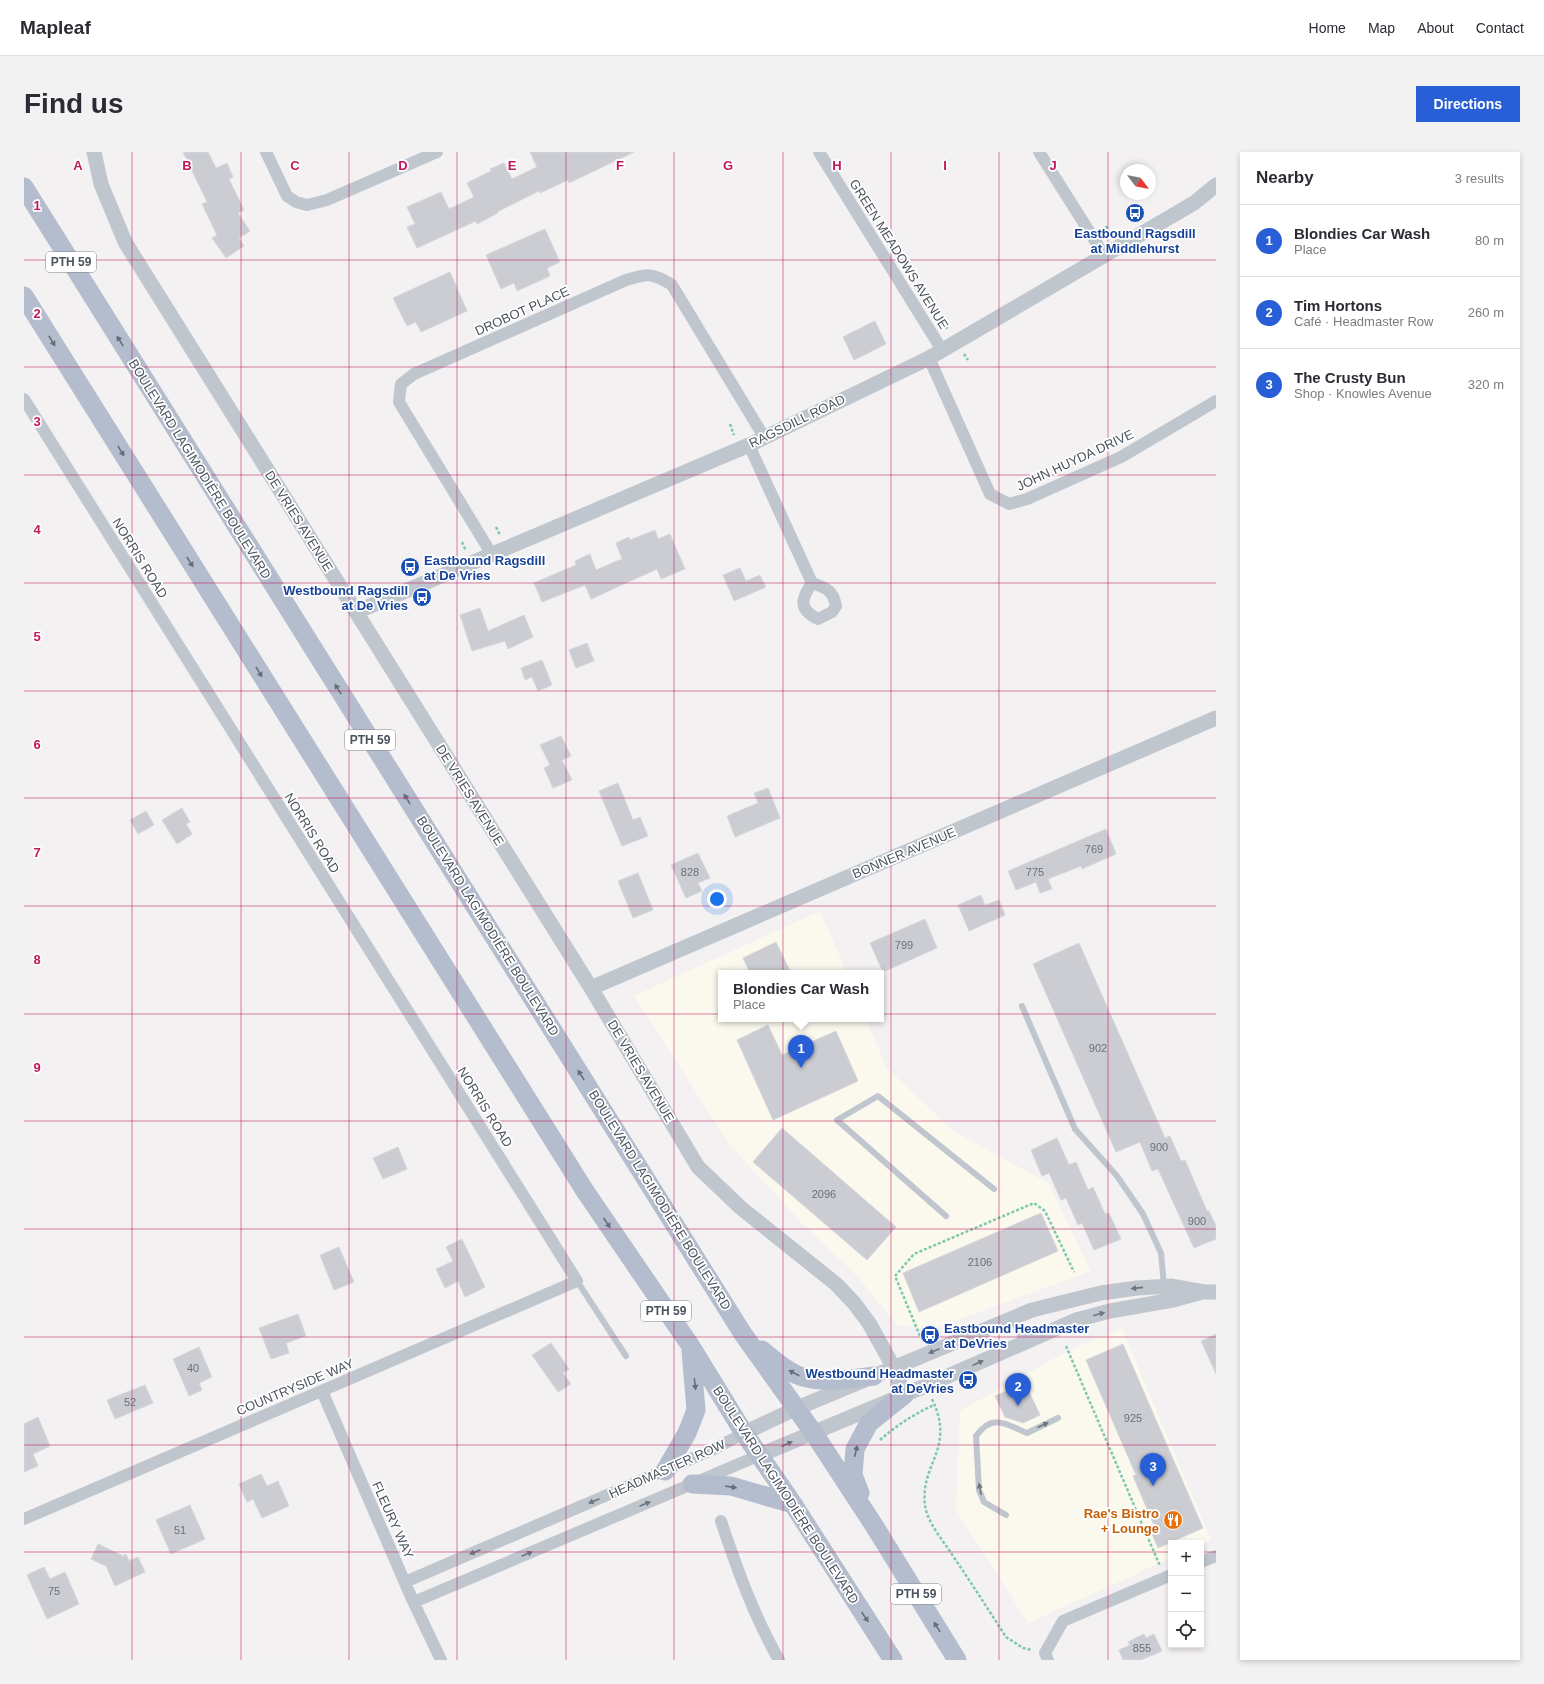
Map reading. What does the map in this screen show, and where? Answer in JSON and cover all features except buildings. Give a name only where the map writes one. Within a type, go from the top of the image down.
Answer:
[{"type":"main road","name":"BOULEVARD LAGIMODIÈRE BOULEVARD","points":[[24,188],[743,1334],[795,1409],[813,1432],[875,1527],[957,1660]]},
{"type":"main road","name":"BOULEVARD LAGIMODIÈRE BOULEVARD","points":[[24,296],[585,1191],[690,1345],[744,1433],[760,1455],[893,1660]]},
{"type":"main road","points":[[743,1334],[782,1366],[801,1376],[832,1380],[874,1376]]},
{"type":"main road","points":[[665,1471],[687,1434],[696,1410],[690,1345]]},
{"type":"main road","points":[[875,1527],[853,1475],[855,1448],[869,1423],[904,1395]]},
{"type":"main road","points":[[692,1484],[731,1486],[792,1504]]},
{"type":"street","name":"DE VRIES AVENUE","points":[[94,152],[101,184],[125,242],[591,988],[698,1167],[741,1208],[836,1284],[847,1296],[869,1323],[894,1368],[904,1395]]},
{"type":"street","points":[[266,152],[287,196],[296,202],[307,205],[327,200],[437,152]]},
{"type":"street","name":"GREEN MEADOWS AVENUE","points":[[819,152],[942,350]]},
{"type":"street","points":[[1039,152],[1104,255]]},
{"type":"street","name":"RAGSDILL ROAD","points":[[356,612],[491,553],[749,445],[929,358],[1194,203],[1216,185]]},
{"type":"street","name":"DROBOT PLACE","points":[[491,553],[399,402],[401,384],[414,374],[626,280],[644,275],[658,276],[672,284],[764,437]]},
{"type":"street","name":"JOHN HUYDA DRIVE","points":[[929,358],[990,494],[1009,504],[1027,500],[1121,457],[1216,401]]},
{"type":"street","name":"NORRIS ROAD","points":[[24,399],[577,1281]]},
{"type":"street","points":[[749,445],[812,583]]},
{"type":"street","name":"BONNER AVENUE","points":[[591,988],[1216,718]]},
{"type":"street","name":"COUNTRYSIDE WAY","points":[[24,1519],[577,1281]]},
{"type":"street","name":"HEADMASTER ROW","points":[[405,1582],[714,1450],[744,1433],[795,1409],[1039,1308],[1101,1292],[1164,1286],[1210,1292]]},
{"type":"street","name":"HEADMASTER ROW","points":[[414,1602],[813,1432],[904,1395],[1076,1320],[1110,1311],[1210,1292]]},
{"type":"street","name":"FLEURY WAY","points":[[322,1391],[405,1582],[441,1660]]},
{"type":"street","points":[[721,1521],[740,1578],[764,1634],[779,1660]]},
{"type":"street","points":[[1204,1561],[1216,1556]]},
{"type":"street","points":[[1046,1657],[1063,1621],[1168,1576]]},
{"type":"lane","points":[[1022,1006],[1075,1129],[1117,1176],[1143,1214],[1161,1253],[1164,1286],[1168,1301]]},
{"type":"lane","points":[[946,1216],[837,1120],[878,1096],[994,1190]]},
{"type":"lane","points":[[577,1281],[626,1356]]},
{"type":"lane","points":[[1012,1318],[1023,1343]]},
{"type":"lane","points":[[1006,1515],[984,1502],[980,1490],[976,1436],[988,1424],[996,1421],[1027,1433],[1058,1418]]},
{"type":"path","points":[[920,1336],[895,1276],[914,1254],[1034,1203],[1045,1211],[1074,1272]]},
{"type":"path","points":[[1066,1346],[1168,1576]]},
{"type":"path","points":[[925,1386],[941,1425],[940,1441],[926,1486],[925,1506],[931,1520],[1006,1637],[1023,1648],[1046,1657]]},
{"type":"path","points":[[878,1442],[895,1427],[918,1412],[934,1405]]},
{"type":"shaded area","points":[[820,911],[846,970],[718,970],[718,1022],[867,1022],[886,1067],[953,1131],[1048,1183],[1091,1271],[933,1329],[897,1325],[859,1278],[801,1222],[730,1145],[634,996]]},
{"type":"shaded area","points":[[1122,1329],[1211,1540],[1204,1543],[1204,1540],[1168,1540],[1168,1559],[1028,1623],[956,1510],[960,1411],[1071,1349]]},
{"type":"place","name":"Eastbound Ragsdill at Middlehurst","points":[[1135,213]]},
{"type":"place","name":"Eastbound Ragsdill at De Vries","points":[[410,567]]},
{"type":"place","name":"Westbound Ragsdill at De Vries","points":[[422,597]]},
{"type":"place","name":"Blondies Car Wash","points":[[801,1068]]},
{"type":"place","name":"Eastbound Headmaster at DeVries","points":[[930,1335]]},
{"type":"place","name":"Westbound Headmaster at DeVries","points":[[968,1380]]},
{"type":"place","name":"Tim Hortons","points":[[1018,1406]]},
{"type":"place","name":"The Crusty Bun","points":[[1153,1486]]},
{"type":"place","name":"Rae's Bistro + Lounge","points":[[1173,1520]]}]
